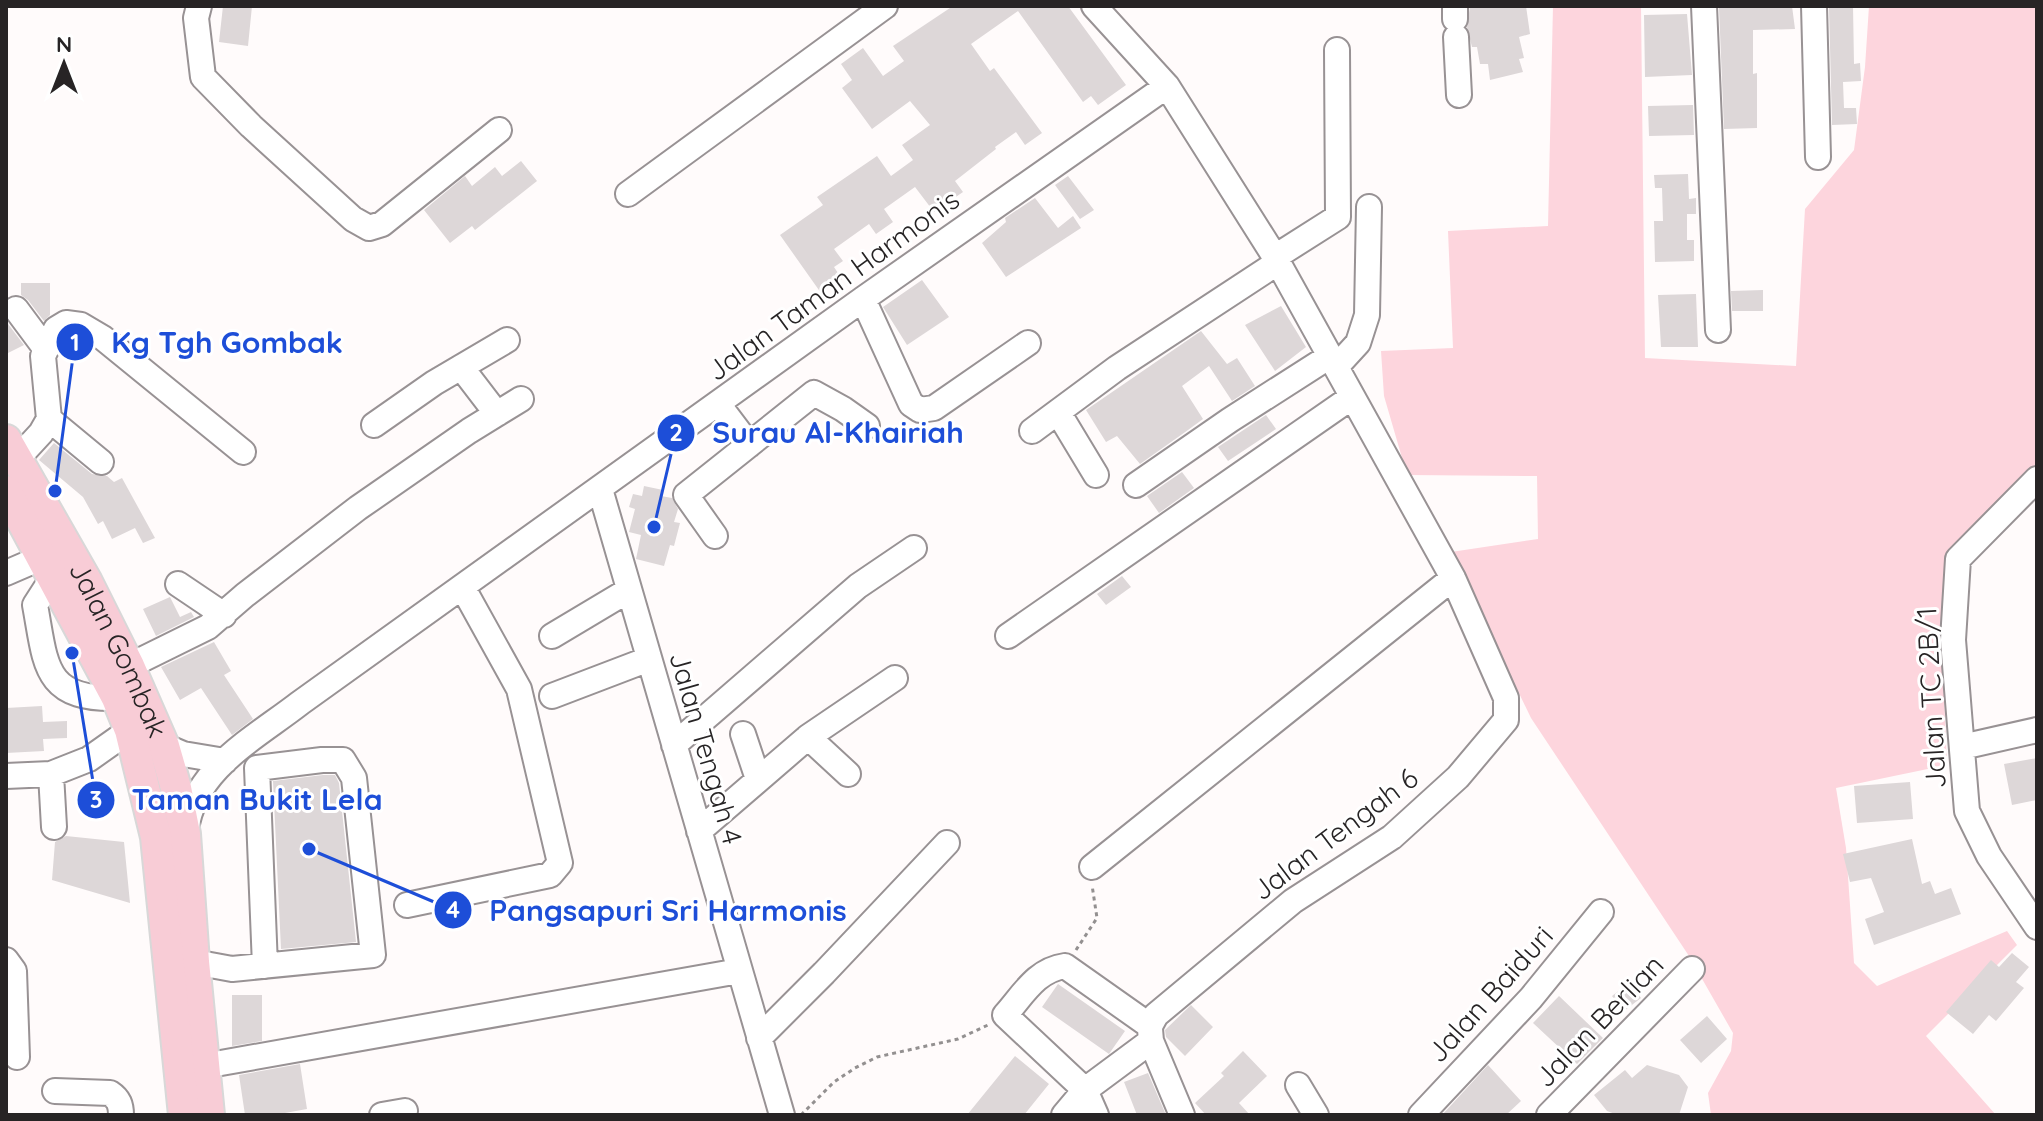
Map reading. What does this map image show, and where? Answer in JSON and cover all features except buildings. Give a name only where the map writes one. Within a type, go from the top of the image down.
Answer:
[{"type":"main road","name":"Jalan Gombak","points":[[12,449],[61,534],[129,666],[164,746],[185,834],[209,1115]]},
{"type":"main road","name":"Jalan Gombak","points":[[6,491],[117,698],[130,730],[156,837],[184,1115]]},
{"type":"street","points":[[199,6],[196,18],[203,77],[241,117],[353,219],[369,228],[382,224],[499,130]]},
{"type":"street","points":[[628,194],[885,6]]},
{"type":"street","name":"Jalan Tengah 6","points":[[1064,1115],[1085,1090],[1150,1034],[1156,1015],[1293,901],[1392,837],[1458,777],[1506,720],[1506,698],[1453,578],[1276,260],[1167,86],[1094,6]]},
{"type":"street","points":[[1704,6],[1718,330]]},
{"type":"street","points":[[1814,6],[1818,157]]},
{"type":"street","points":[[1455,21],[1459,95]]},
{"type":"street","points":[[1032,431],[1117,368],[1338,217],[1337,50]]},
{"type":"street","name":"Jalan Taman Harmonis","points":[[185,834],[193,800],[206,778],[300,703],[863,299],[1167,86]]},
{"type":"street","points":[[1136,485],[1230,420],[1333,362],[1358,343],[1367,315],[1369,207]]},
{"type":"street","points":[[863,299],[911,404],[920,410],[934,408],[1028,343]]},
{"type":"street","points":[[16,309],[51,339]]},
{"type":"street","points":[[12,449],[41,433],[49,419],[43,356],[51,339],[66,323],[81,325],[103,338],[243,452]]},
{"type":"street","points":[[374,425],[507,340]]},
{"type":"street","points":[[461,367],[497,414]]},
{"type":"street","points":[[715,536],[686,495],[814,393],[867,426]]},
{"type":"street","points":[[1008,636],[1352,397]]},
{"type":"street","points":[[129,666],[208,627],[358,508],[521,399]]},
{"type":"street","points":[[718,404],[749,445]]},
{"type":"street","points":[[1058,412],[1096,475]]},
{"type":"street","points":[[49,419],[101,462]]},
{"type":"street","name":"Jalan TC 2B/1","points":[[2037,479],[1958,559],[1953,640],[1967,811],[1989,856],[2037,927]]},
{"type":"street","name":"Jalan Tengah 4","points":[[600,489],[782,1115]]},
{"type":"street","points":[[674,745],[858,586],[914,548]]},
{"type":"street","points":[[6,573],[48,567],[35,605],[45,658],[54,680],[71,692],[117,698]]},
{"type":"street","points":[[1092,867],[1453,578]]},
{"type":"street","points":[[178,584],[224,615]]},
{"type":"street","points":[[407,905],[550,875],[560,863],[519,689],[463,588]]},
{"type":"street","points":[[552,636],[629,590]]},
{"type":"street","points":[[552,696],[649,659]]},
{"type":"street","points":[[699,831],[808,737],[895,678]]},
{"type":"street","points":[[6,776],[51,774],[89,759],[130,730]]},
{"type":"street","points":[[1962,747],[2037,730]]},
{"type":"street","points":[[743,734],[758,779]]},
{"type":"street","points":[[808,737],[848,774]]},
{"type":"street","points":[[164,746],[183,754],[225,761]]},
{"type":"street","points":[[194,962],[232,969],[265,966],[373,955],[354,778],[343,760],[257,768],[265,966]]},
{"type":"street","points":[[51,774],[54,827]]},
{"type":"street","points":[[759,1038],[947,843]]},
{"type":"street","name":"Jalan Baiduri","points":[[1421,1115],[1531,998],[1601,912]]},
{"type":"street","points":[[6,960],[14,971],[17,1057]]},
{"type":"street","points":[[1096,1115],[1085,1090],[1005,1015],[1039,975],[1049,968],[1065,966],[1150,1034],[1182,1115]]},
{"type":"street","name":"Jalan Berlian","points":[[1549,1115],[1692,969]]},
{"type":"street","points":[[204,1066],[739,971]]},
{"type":"street","points":[[1298,1085],[1316,1115]]},
{"type":"street","points":[[55,1091],[110,1093],[121,1106],[121,1115]]},
{"type":"path","points":[[1065,966],[1097,918],[1090,878],[1092,867]]},
{"type":"path","points":[[801,1115],[834,1082],[877,1057],[958,1039],[1005,1015]]},
{"type":"shaded area","points":[[1553,6],[1641,6],[1645,358],[1796,366],[1805,209],[1854,150],[1869,6],[2037,6],[2037,463],[1947,558],[1942,647],[1947,765],[1836,788],[1846,848],[1854,963],[1877,986],[2007,931],[2017,945],[1926,1036],[1996,1115],[1711,1115],[1708,1093],[1731,1051],[1733,1033],[1689,956],[1531,718],[1451,552],[1538,539],[1537,476],[1407,475],[1384,396],[1381,351],[1453,348],[1448,231],[1548,226]]},
{"type":"place","name":"Kg Tgh Gombak","points":[[55,491]]},
{"type":"place","name":"Surau Al-Khairiah","points":[[654,527]]},
{"type":"place","name":"Taman Bukit Lela","points":[[72,653]]},
{"type":"place","name":"Pangsapuri Sri Harmonis","points":[[309,849]]}]
